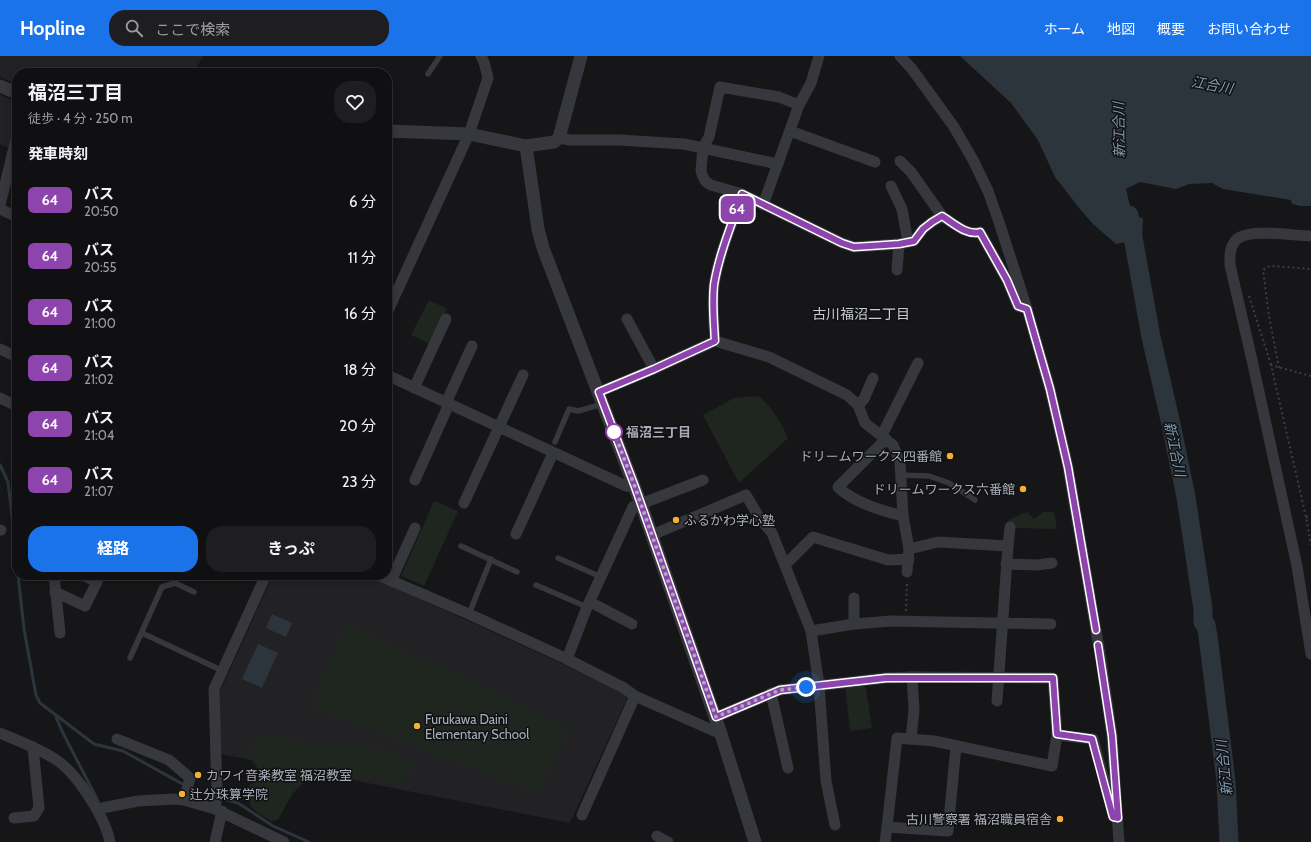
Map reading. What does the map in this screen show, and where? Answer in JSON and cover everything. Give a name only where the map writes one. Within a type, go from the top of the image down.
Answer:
[{"type":"street","points":[[392,302],[468,134],[488,78],[481,56]]},
{"type":"street","points":[[486,71],[492,56]]},
{"type":"street","points":[[392,131],[468,134],[526,146],[554,142],[559,138],[581,56]]},
{"type":"street","points":[[763,205],[799,105],[811,82],[819,56]]},
{"type":"street","points":[[900,56],[912,69],[954,127],[973,160],[988,191],[1027,309],[1050,389],[1070,474],[1101,660],[1112,736],[1119,842]]},
{"type":"street","points":[[0,86],[12,91]]},
{"type":"street","points":[[799,105],[778,97],[720,87],[709,137],[703,147],[701,171],[706,182],[711,185],[742,194],[842,243],[854,247],[914,241],[923,229],[942,216]]},
{"type":"street","points":[[790,131],[875,162]]},
{"type":"street","points":[[559,138],[570,140],[660,141],[703,147],[778,164]]},
{"type":"street","points":[[526,146],[538,229],[543,248],[635,487],[722,734],[755,842]]},
{"type":"street","points":[[0,204],[12,155]]},
{"type":"street","points":[[900,161],[911,172],[942,216],[966,231],[975,234],[980,232],[1007,280],[1018,306],[1027,309]]},
{"type":"street","points":[[891,186],[902,209],[904,243],[897,270]]},
{"type":"street","points":[[715,341],[713,303],[714,286],[718,266],[742,194]]},
{"type":"street","points":[[0,209],[12,215]]},
{"type":"street","points":[[1311,236],[1257,233],[1244,235],[1236,240],[1230,250],[1230,265],[1296,559],[1311,654]]},
{"type":"street","points":[[414,388],[446,319]]},
{"type":"street","points":[[627,319],[654,369]]},
{"type":"street","points":[[601,398],[654,369],[715,341],[769,357],[847,395],[858,405],[865,423],[893,445],[900,462],[903,516],[909,554],[907,572]]},
{"type":"street","points":[[415,480],[472,346]]},
{"type":"street","points":[[0,349],[12,355]]},
{"type":"street","points":[[903,516],[882,512],[845,493],[838,487],[884,437],[918,363]]},
{"type":"street","points":[[464,503],[523,375]]},
{"type":"street","points":[[392,377],[499,428],[554,447],[626,486],[635,487]]},
{"type":"street","points":[[858,405],[864,399],[873,378]]},
{"type":"street","points":[[0,398],[12,404]]},
{"type":"street","points":[[516,534],[554,447]]},
{"type":"street","points":[[567,659],[632,507],[703,480]]},
{"type":"street","points":[[652,535],[746,495],[759,517],[772,533],[810,631],[819,685],[826,781],[835,825]]},
{"type":"street","points":[[997,701],[1006,564],[1010,527]]},
{"type":"street","points":[[392,579],[415,528]]},
{"type":"street","points":[[785,565],[813,536],[888,560],[909,554],[938,542],[1008,546]]},
{"type":"street","points":[[1006,564],[1037,565],[1052,563]]},
{"type":"street","points":[[54,580],[60,632]]},
{"type":"street","points":[[55,592],[85,606],[97,582],[93,580]]},
{"type":"street","points":[[215,842],[218,804],[214,689],[264,580]]},
{"type":"street","points":[[391,581],[469,614],[567,659],[624,688],[635,696],[722,734]]},
{"type":"street","points":[[854,598],[854,624]]},
{"type":"street","points":[[589,605],[632,624]]},
{"type":"street","points":[[810,631],[854,624],[906,621],[1051,624]]},
{"type":"street","points":[[716,717],[780,690],[819,685],[886,678],[912,677],[1053,678],[1057,734],[1052,766],[934,741],[896,738],[885,842]]},
{"type":"street","points":[[911,739],[914,710],[912,677]]},
{"type":"street","points":[[771,693],[788,768]]},
{"type":"street","points":[[582,815],[635,696]]},
{"type":"street","points":[[0,733],[56,759],[72,774],[102,808],[110,842]]},
{"type":"street","points":[[1057,734],[1092,739],[1113,817],[1118,818]]},
{"type":"street","points":[[102,808],[138,801],[174,799],[187,791],[190,778],[170,760],[117,739]]},
{"type":"street","points":[[887,828],[948,831],[956,746]]},
{"type":"street","points":[[14,818],[34,816],[39,808],[33,747]]},
{"type":"street","points":[[187,791],[218,804],[284,842]]},
{"type":"street","points":[[657,836],[668,842]]},
{"type":"lane","points":[[428,74],[440,56]]},
{"type":"lane","points":[[554,447],[569,410],[578,411],[601,398]]},
{"type":"lane","points":[[900,475],[929,476],[949,483],[976,500]]},
{"type":"lane","points":[[461,546],[517,572]]},
{"type":"lane","points":[[558,558],[602,577]]},
{"type":"lane","points":[[469,614],[490,560]]},
{"type":"lane","points":[[130,658],[162,587],[175,583],[194,592]]},
{"type":"lane","points":[[536,585],[589,605]]},
{"type":"lane","points":[[142,633],[222,671]]},
{"type":"path","points":[[1279,368],[1269,316],[1263,270],[1272,266],[1311,269]]},
{"type":"path","points":[[1311,376],[1271,365],[1311,545]]},
{"type":"path","points":[[1306,517],[1311,518]]},
{"type":"path","points":[[906,621],[907,572]]},
{"type":"shaded area","points":[[0,56],[204,56],[196,68],[12,68],[12,82],[0,77]]},
{"type":"shaded area","points":[[0,95],[12,100],[12,133],[9,148],[0,144]]},
{"type":"shaded area","points":[[429,300],[447,309],[430,344],[411,335]]},
{"type":"shaded area","points":[[758,396],[776,415],[788,438],[739,483],[703,415],[734,398]]},
{"type":"shaded area","points":[[434,501],[458,511],[424,586],[401,576]]},
{"type":"shaded area","points":[[1027,512],[1034,519],[1043,512],[1054,512],[1057,529],[1016,528],[1008,520]]},
{"type":"shaded area","name":"Furukawa Daini Elementary School","points":[[271,580],[379,580],[624,692],[627,699],[570,823],[221,754],[218,696]]},
{"type":"shaded area","points":[[346,623],[571,729],[538,793],[311,707]]},
{"type":"shaded area","points":[[865,683],[872,728],[850,731],[845,685]]},
{"type":"shaded area","points":[[266,735],[315,744],[336,746],[353,744],[377,748],[410,761],[412,772],[401,781],[316,777],[302,784],[289,800],[278,820],[271,821],[255,811],[250,804],[250,785],[257,781],[258,772],[254,763],[245,754],[253,743]]},
{"type":"water","name":"江合川","points":[[960,56],[1311,56],[1311,206],[1292,204],[1291,200],[1223,189],[1212,183],[1189,184],[1176,189],[1140,182],[1126,189],[1129,203],[1135,215],[1143,218],[1142,239],[1116,244],[1093,224],[1055,177],[1038,140],[1011,103]]},
{"type":"water","points":[[272,614],[292,623],[286,637],[266,628]]},
{"type":"water","points":[[258,644],[278,653],[262,688],[242,679]]},
{"type":"waterway","name":"新江合川","points":[[1129,215],[1151,337],[1186,497],[1203,609],[1203,622],[1206,625],[1208,636],[1226,781],[1229,842]]},
{"type":"waterway","points":[[0,465],[8,482],[12,517]]},
{"type":"waterway","points":[[19,580],[24,629],[36,695],[40,703],[94,744],[123,751],[186,786]]},
{"type":"waterway","points":[[56,717],[98,801]]},
{"type":"waterway","points":[[191,789],[214,796]]},
{"type":"waterway","points":[[219,798],[238,803],[273,826],[309,842]]},
{"type":"bus line","name":"64","points":[[1096,630],[1068,467],[1050,389],[1027,309],[1018,306],[1007,280],[980,232],[975,234],[966,231],[942,216],[923,229],[914,241],[899,244],[854,247],[842,243],[742,194],[718,266],[714,286],[713,303],[715,341],[599,392],[635,487],[716,717],[780,690],[886,678],[1053,678],[1057,734],[1092,739],[1113,817],[1118,818],[1112,736],[1098,645]]},
{"type":"place","name":"福沼三丁目","points":[[614,432]]},
{"type":"place","name":"ドリームワークス四番館","points":[[950,456]]},
{"type":"place","name":"ドリームワークス六番館","points":[[1023,489]]},
{"type":"place","name":"ふるかわ学心塾","points":[[676,520]]},
{"type":"place","name":"Furukawa Daini Elementary School","points":[[417,726]]},
{"type":"place","name":"カワイ音楽教室 福沼教室","points":[[198,775]]},
{"type":"place","name":"辻分珠算学院","points":[[182,794]]},
{"type":"place","name":"古川警察署 福沼職員宿舎","points":[[1060,819]]},
{"type":"district","name":"古川福沼二丁目","points":[[861,314]]},
{"type":"route","points":[[614,432],[635,487],[716,717],[780,690],[806,687]]}]
